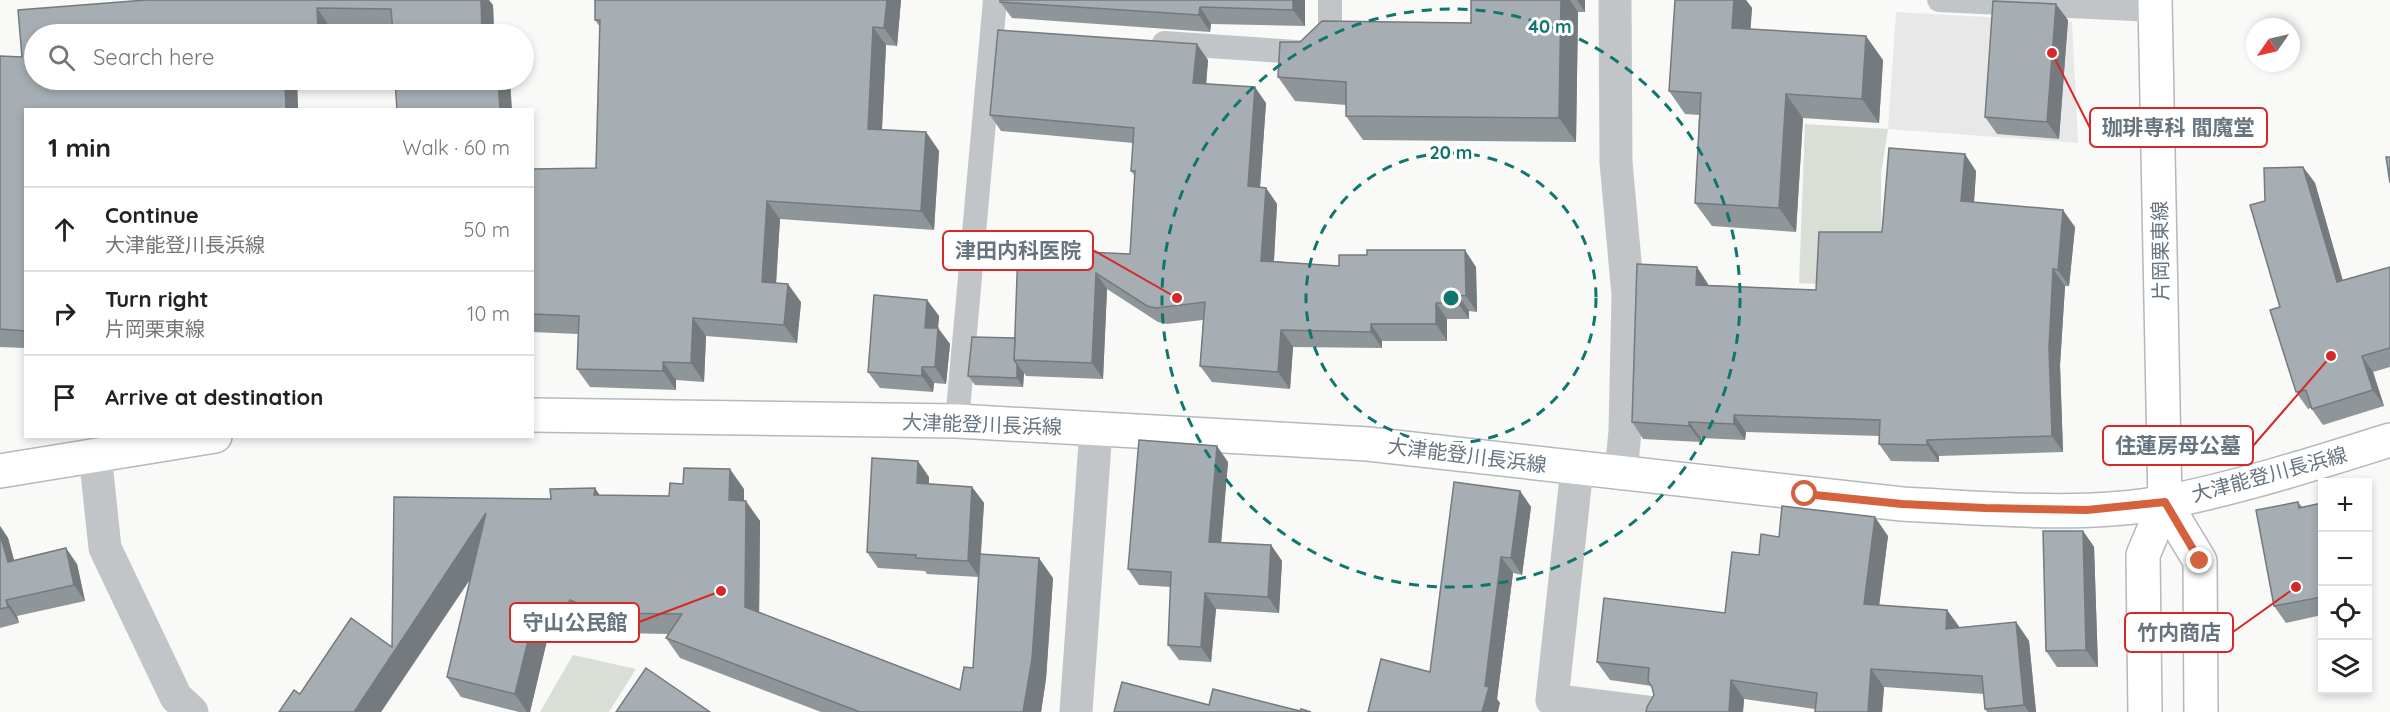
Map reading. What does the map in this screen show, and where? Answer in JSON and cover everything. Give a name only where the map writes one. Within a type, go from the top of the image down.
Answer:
[{"type":"main road","name":"片岡栗東線","points":[[2145,712],[2143,555],[2165,502],[2155,5]]},
{"type":"main road","name":"大津能登川長浜線","points":[[534,415],[957,421],[1368,444],[1848,499],[1985,508],[2087,510],[2165,502],[2326,460],[2390,440]]},
{"type":"main road","points":[[0,471],[202,438]]},
{"type":"main road","name":"片岡栗東線","points":[[2165,502],[2200,561],[2201,712]]},
{"type":"street","points":[[1616,0],[1616,162],[1628,295],[1625,431],[1621,474]]},
{"type":"street","points":[[1076,712],[1096,429]]},
{"type":"street","points":[[95,454],[105,548],[176,697],[192,712]]},
{"type":"street","points":[[1578,468],[1549,706],[1648,712]]},
{"type":"lane","points":[[957,421],[1006,32],[995,0]]},
{"type":"lane","points":[[1147,41],[1311,53],[1330,33],[1330,0]]},
{"type":"lane","points":[[1939,0],[2155,5]]},
{"type":"shaded area","points":[[1896,12],[2072,22],[2078,143],[1888,129]]},
{"type":"shaded area","points":[[1805,124],[1888,129],[1881,174],[1882,287],[1799,283]]},
{"type":"shaded area","points":[[573,655],[636,669],[609,712],[540,712]]},
{"type":"building","points":[[146,0],[481,0],[482,24],[392,24],[391,9],[317,8],[318,24],[24,24],[24,90],[285,90],[286,108],[24,108],[24,331],[0,329],[0,56],[22,57],[18,10]]},
{"type":"building","points":[[595,0],[887,0],[884,28],[873,27],[868,129],[926,132],[921,211],[767,201],[762,282],[788,284],[784,325],[693,318],[691,363],[663,362],[663,371],[577,369],[579,316],[534,314],[534,169],[596,168],[600,20],[595,20]]},
{"type":"building","points":[[1000,0],[1293,0],[1293,10],[1200,7],[1199,15],[1000,2]]},
{"type":"building","points":[[1471,0],[1561,0],[1559,118],[1346,116],[1346,82],[1278,77],[1280,42],[1300,42],[1322,21],[1471,23]]},
{"type":"building","points":[[1675,0],[1734,0],[1732,28],[1866,36],[1862,99],[1786,94],[1779,208],[1695,203],[1701,93],[1669,91]]},
{"type":"building","points":[[1993,1],[2056,4],[2047,122],[1985,117]]},
{"type":"building","points":[[998,30],[1197,44],[1193,83],[1255,87],[1248,186],[1266,188],[1261,261],[1339,266],[1339,255],[1367,255],[1367,250],[1465,250],[1466,296],[1458,295],[1458,303],[1436,303],[1436,324],[1371,324],[1371,332],[1281,330],[1278,372],[1200,366],[1205,302],[1156,308],[1147,306],[1096,273],[1092,363],[1014,360],[1018,249],[1130,254],[1135,171],[1131,171],[1134,128],[990,115]]},
{"type":"building","points":[[396,90],[499,90],[500,108],[397,108]]},
{"type":"building","points":[[1889,148],[1965,154],[1961,201],[2063,210],[2058,270],[2053,269],[2049,348],[2052,436],[1927,440],[1927,445],[1879,444],[1880,420],[1734,415],[1734,424],[1689,422],[1689,426],[1632,422],[1637,264],[1697,267],[1696,285],[1816,290],[1819,232],[1882,232]]},
{"type":"building","points":[[2386,157],[2390,157],[2390,183]]},
{"type":"building","points":[[2303,167],[2337,282],[2390,267],[2390,348],[2362,356],[2373,390],[2312,409],[2306,390],[2296,392],[2270,310],[2280,307],[2250,205],[2265,201],[2264,168]]},
{"type":"building","points":[[874,295],[927,300],[925,328],[938,328],[935,367],[922,367],[922,376],[868,372]]},
{"type":"building","points":[[972,337],[1015,338],[1014,360],[1017,364],[1017,378],[968,376]]},
{"type":"building","points":[[1139,440],[1217,446],[1209,542],[1271,545],[1268,597],[1205,593],[1201,647],[1168,645],[1171,572],[1128,569]]},
{"type":"building","points":[[872,458],[918,461],[917,483],[972,487],[968,561],[867,552]]},
{"type":"building","points":[[684,468],[730,469],[729,500],[746,501],[745,607],[960,690],[964,667],[973,668],[980,554],[1039,558],[1032,659],[1023,712],[860,712],[666,638],[682,614],[602,613],[570,600],[563,613],[535,612],[515,694],[447,677],[486,513],[354,712],[279,712],[294,690],[300,694],[351,618],[392,647],[394,497],[551,499],[550,489],[595,488],[594,495],[669,496],[670,483],[683,484]]},
{"type":"building","points":[[1454,482],[1520,491],[1511,558],[1501,557],[1485,686],[1489,687],[1482,712],[1368,712],[1381,659],[1430,672]]},
{"type":"building","points":[[2298,502],[2299,508],[2318,504],[2318,598],[2274,606],[2256,510]]},
{"type":"building","points":[[1782,506],[1875,517],[1864,604],[1947,610],[1946,629],[2016,622],[2024,705],[1985,709],[1982,676],[1871,669],[1868,712],[1815,712],[1817,693],[1731,680],[1729,712],[1646,712],[1654,695],[1648,681],[1649,668],[1597,662],[1604,598],[1725,613],[1732,552],[1759,555],[1761,534],[1779,537]]},
{"type":"building","points":[[2043,531],[2083,531],[2086,650],[2046,651]]},
{"type":"building","points":[[0,534],[8,562],[66,548],[74,585],[6,600],[8,607],[0,609]]},
{"type":"building","points":[[646,668],[710,712],[616,712]]},
{"type":"building","points":[[1122,682],[1209,705],[1213,689],[1311,712],[1114,712]]},
{"type":"place","name":"珈琲専科 閻魔堂","points":[[2052,53]]},
{"type":"place","name":"津田内科医院","points":[[1177,298]]},
{"type":"place","name":"住蓮房母公墓","points":[[2331,356]]},
{"type":"place","name":"竹内商店","points":[[2296,587]]},
{"type":"place","name":"守山公民館","points":[[721,591]]},
{"type":"route","points":[[1805,494],[1902,504],[1985,508],[2087,510],[2165,502],[2200,561]]}]
